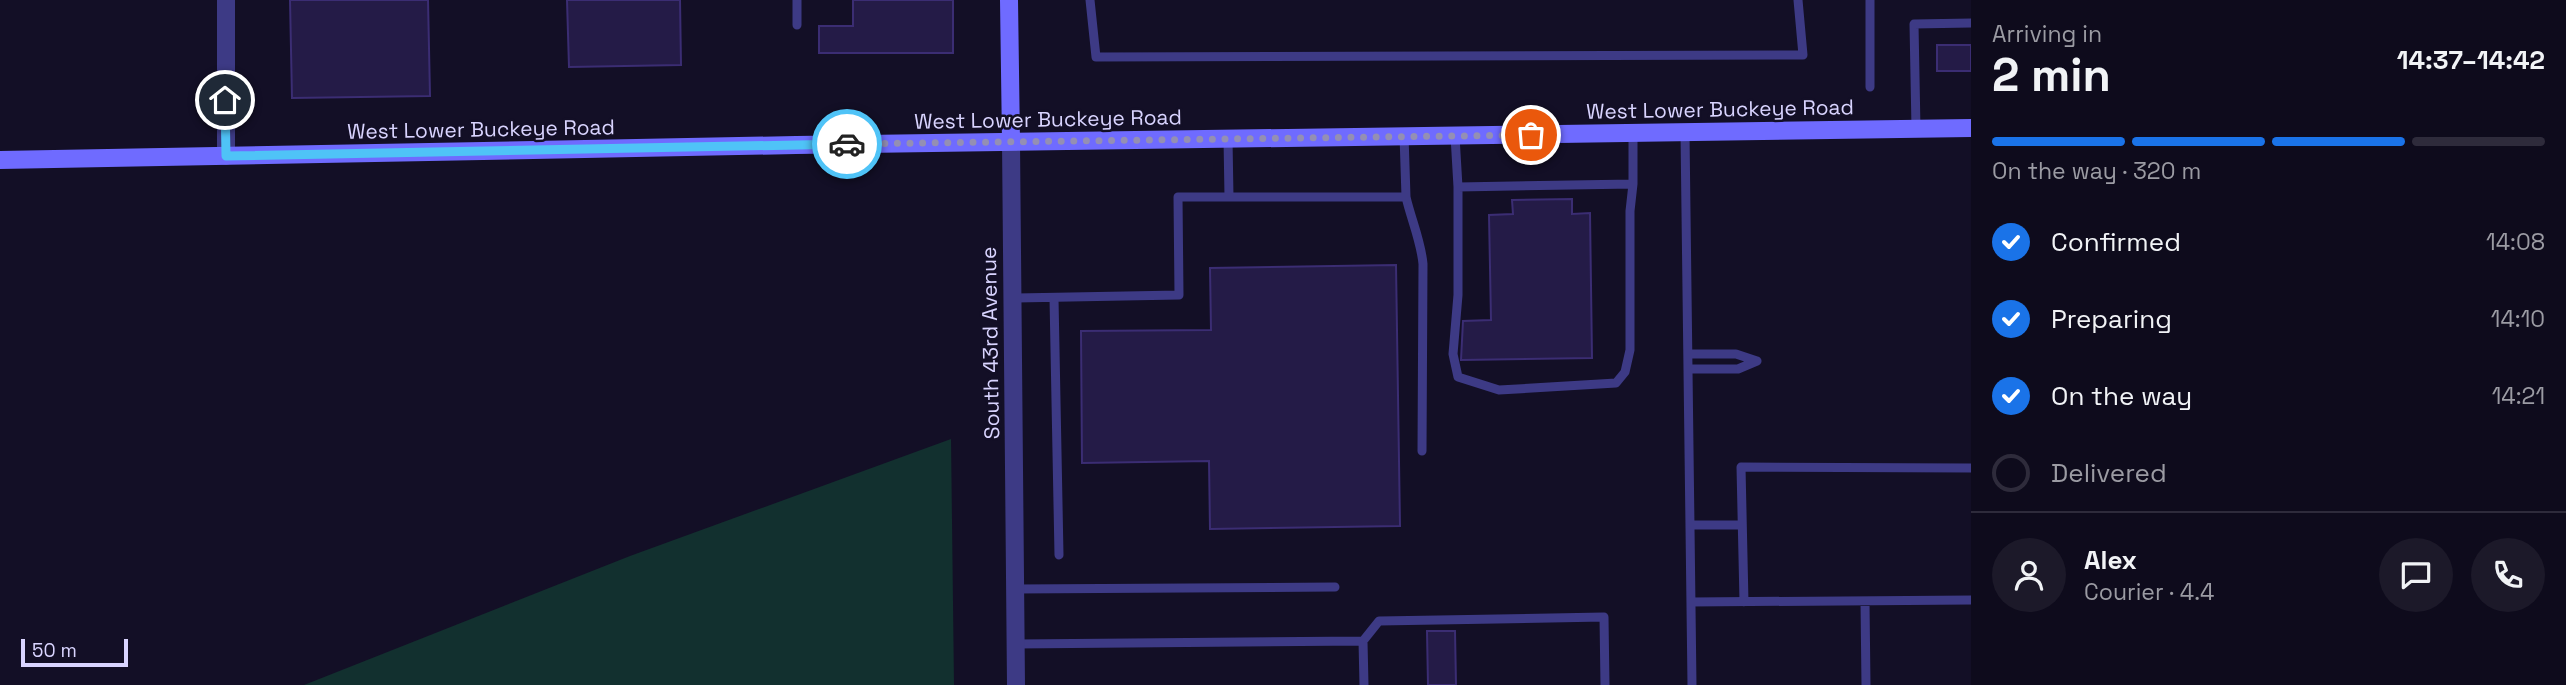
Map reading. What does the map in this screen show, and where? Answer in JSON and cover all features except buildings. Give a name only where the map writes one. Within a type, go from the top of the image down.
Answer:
[{"type":"main road","name":"South 43rd Avenue","points":[[1009,0],[1011,142]]},
{"type":"main road","name":"West Lower Buckeye Road","points":[[0,160],[1404,135],[1971,128]]},
{"type":"street","points":[[226,0],[226,156]]},
{"type":"street","name":"South 43rd Avenue","points":[[1011,142],[1016,685]]},
{"type":"lane","points":[[797,0],[797,25]]},
{"type":"lane","points":[[1090,0],[1096,57],[1803,55],[1798,0]]},
{"type":"lane","points":[[1870,0],[1870,87]]},
{"type":"lane","points":[[1916,129],[1914,24],[1971,23]]},
{"type":"lane","points":[[1455,136],[1458,295],[1453,354],[1458,377],[1499,390],[1616,383],[1626,372],[1630,350],[1633,133]]},
{"type":"lane","points":[[1685,133],[1692,685]]},
{"type":"lane","points":[[1404,135],[1406,197],[1413,230],[1422,248],[1423,264],[1422,451]]},
{"type":"lane","points":[[1228,139],[1229,197]]},
{"type":"lane","points":[[1458,187],[1633,184]]},
{"type":"lane","points":[[1012,298],[1179,295],[1178,197],[1406,197]]},
{"type":"lane","points":[[1054,298],[1059,555]]},
{"type":"lane","points":[[1688,354],[1736,354],[1757,360],[1738,369],[1688,369]]},
{"type":"lane","points":[[1744,602],[1741,467],[1971,468]]},
{"type":"lane","points":[[1690,525],[1742,525]]},
{"type":"lane","points":[[1015,589],[1335,586]]},
{"type":"lane","points":[[1691,602],[1971,600]]},
{"type":"lane","points":[[1864,602],[1866,685]]},
{"type":"lane","points":[[1364,685],[1363,641],[1379,621],[1604,617],[1605,685]]},
{"type":"lane","points":[[1016,644],[1363,641]]},
{"type":"green space","points":[[951,439],[954,685],[304,685],[630,556]]},
{"type":"way so far","points":[[847,144],[1531,135]]},
{"type":"route","points":[[225,100],[226,156],[847,144]]}]
